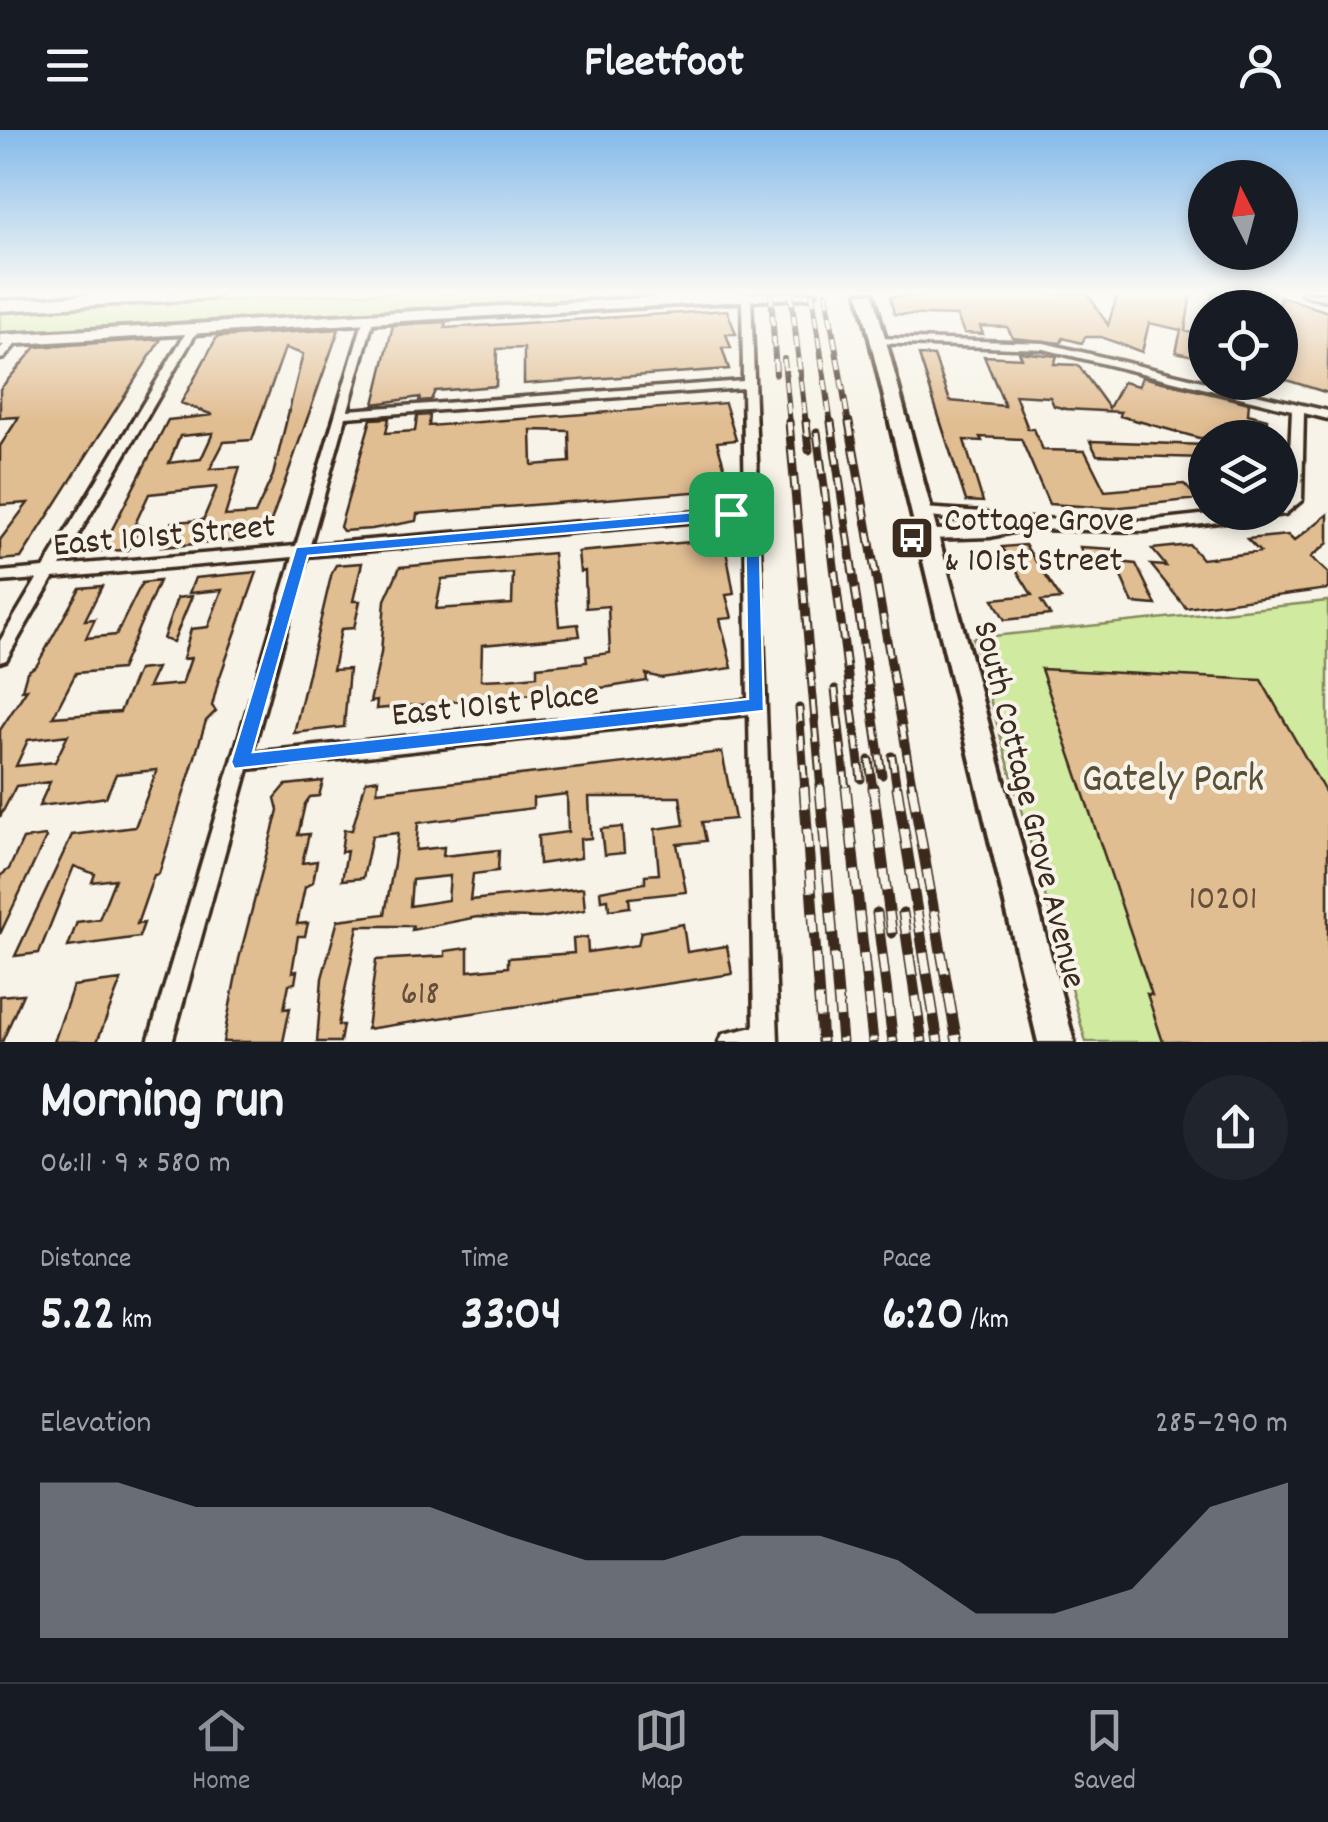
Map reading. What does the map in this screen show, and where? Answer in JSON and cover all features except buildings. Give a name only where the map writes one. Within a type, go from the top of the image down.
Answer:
[{"type":"street","points":[[0,356],[8,340],[77,336]]},
{"type":"street","points":[[0,655],[190,336]]},
{"type":"street","points":[[160,1042],[363,336]]},
{"type":"street","points":[[731,1042],[766,1039],[748,336]]},
{"type":"street","name":"South Cottage Grove Avenue","points":[[877,336],[1056,1042]]},
{"type":"street","points":[[878,341],[1044,346],[1188,379]]},
{"type":"street","points":[[341,414],[748,384]]},
{"type":"street","points":[[1271,400],[1328,415]]},
{"type":"street","points":[[1298,407],[1298,420]]},
{"type":"street","name":"East 101st Street","points":[[0,577],[752,512]]},
{"type":"street","points":[[925,524],[983,517],[1006,526]]},
{"type":"street","points":[[925,524],[990,532],[1006,526],[1145,526],[1188,521]]},
{"type":"street","name":"East 101st Place","points":[[240,762],[757,706]]},
{"type":"green space","name":"Gately Park","points":[[1328,601],[1328,1042],[1086,1042],[973,638]]},
{"type":"railway","points":[[774,336],[776,374]]},
{"type":"railway","points":[[796,336],[806,425]]},
{"type":"railway","points":[[818,336],[831,425]]},
{"type":"railway","points":[[833,336],[849,425]]},
{"type":"railway","points":[[784,359],[790,425]]},
{"type":"railway","points":[[789,422],[821,790]]},
{"type":"railway","points":[[806,422],[809,450]]},
{"type":"railway","points":[[831,422],[882,775]]},
{"type":"railway","points":[[849,422],[913,790]]},
{"type":"railway","points":[[817,432],[861,779]]},
{"type":"railway","points":[[835,689],[846,790]]},
{"type":"railway","points":[[799,708],[805,790]]},
{"type":"railway","points":[[892,756],[897,790]]},
{"type":"railway","points":[[869,760],[873,790]]},
{"type":"railway","points":[[804,787],[822,1042]]},
{"type":"railway","points":[[820,787],[842,1042]]},
{"type":"railway","points":[[846,787],[873,1042]]},
{"type":"railway","points":[[873,787],[892,933]]},
{"type":"railway","points":[[897,787],[938,1042]]},
{"type":"railway","points":[[912,787],[957,1042]]},
{"type":"railway","points":[[877,913],[893,1042]]},
{"type":"railway","points":[[903,913],[922,1042]]},
{"type":"place","name":"Cottage Grove & 101st Street","points":[[912,538]]},
{"type":"route","points":[[752,512],[757,706],[240,762],[301,551],[731,514],[752,512]]}]
